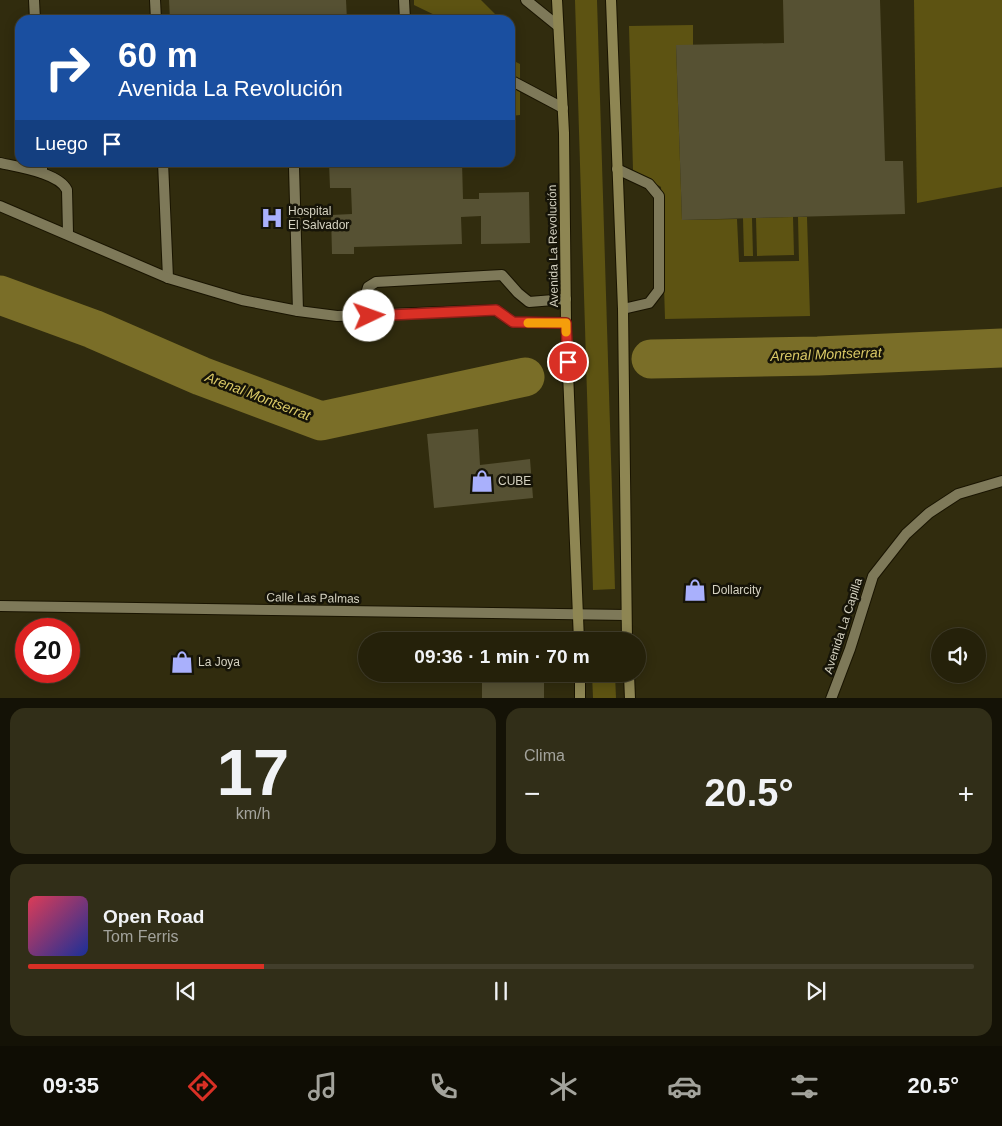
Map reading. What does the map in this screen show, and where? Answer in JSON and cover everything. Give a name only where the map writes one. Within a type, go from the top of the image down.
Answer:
[{"type":"main road","name":"Avenida La Revolución","points":[[557,0],[563,108],[566,323],[579,632]]},
{"type":"main road","points":[[611,0],[623,309],[627,632]]},
{"type":"main road","points":[[580,682],[580,698]]},
{"type":"main road","points":[[629,682],[630,698]]},
{"type":"street","points":[[34,0],[35,15]]},
{"type":"street","points":[[155,0],[156,15]]},
{"type":"street","points":[[404,0],[405,15]]},
{"type":"street","points":[[526,0],[558,26]]},
{"type":"street","points":[[515,83],[563,108]]},
{"type":"street","points":[[0,163],[15,165]]},
{"type":"street","points":[[163,167],[168,278]]},
{"type":"street","points":[[294,167],[298,311]]},
{"type":"street","points":[[42,168],[67,190],[68,233]]},
{"type":"street","points":[[617,169],[649,184],[659,196],[660,290],[649,303],[623,309]]},
{"type":"street","points":[[0,206],[68,233],[97,249],[168,278],[214,293],[298,311],[338,316],[369,316],[496,310],[513,322],[566,323]]},
{"type":"street","points":[[369,316],[366,294],[368,287],[376,282],[502,275],[529,302],[566,298]]},
{"type":"street","name":"Avenida La Capilla","points":[[830,698],[850,648],[873,576],[878,569],[906,534],[929,513],[958,494],[1002,481]]},
{"type":"street","name":"Calle Las Palmas","points":[[0,606],[579,615],[626,614]]},
{"type":"shaded area","points":[[414,0],[481,0],[496,15],[435,15],[414,5]]},
{"type":"shaded area","points":[[575,0],[597,0],[615,589],[593,590]]},
{"type":"shaded area","points":[[914,0],[1002,0],[1002,187],[917,203]]},
{"type":"shaded area","points":[[693,25],[693,45],[676,45],[682,220],[737,219],[739,262],[799,261],[798,217],[807,217],[810,316],[665,319],[661,187],[633,170],[629,26]]},
{"type":"shaded area","points":[[515,62],[520,64],[520,115],[515,116]]},
{"type":"shaded area","points":[[793,217],[794,255],[757,256],[756,218]]},
{"type":"shaded area","points":[[743,218],[752,218],[753,256],[744,256]]},
{"type":"shaded area","points":[[592,682],[615,682],[616,698],[593,698]]},
{"type":"building","points":[[169,0],[346,0],[347,15],[170,15]]},
{"type":"building","points":[[783,0],[880,0],[885,161],[903,161],[905,214],[682,220],[676,45],[784,43]]},
{"type":"building","points":[[329,167],[462,167],[463,199],[479,199],[479,193],[529,192],[530,243],[481,244],[481,216],[461,217],[462,244],[354,247],[354,254],[332,254],[331,215],[352,214],[351,188],[330,188]]},
{"type":"building","name":"CUBE","points":[[478,429],[480,465],[530,459],[533,498],[434,508],[427,434]]},
{"type":"building","points":[[482,682],[544,682],[544,698],[482,698]]},
{"type":"waterway","name":"Arenal Montserrat","points":[[0,295],[93,329],[201,376],[321,421],[525,377]]},
{"type":"waterway","name":"Arenal Montserrat","points":[[651,359],[818,356],[1002,348]]},
{"type":"slow traffic","points":[[528,323],[566,323],[566,332]]},
{"type":"place","name":"Hospital El Salvador","points":[[272,218]]},
{"type":"place","name":"CUBE","points":[[482,481]]},
{"type":"place","name":"Dollarcity","points":[[695,590]]},
{"type":"place","name":"La Joya","points":[[182,662]]},
{"type":"route","points":[[369,316],[496,310],[513,322],[566,323],[568,362]]}]
